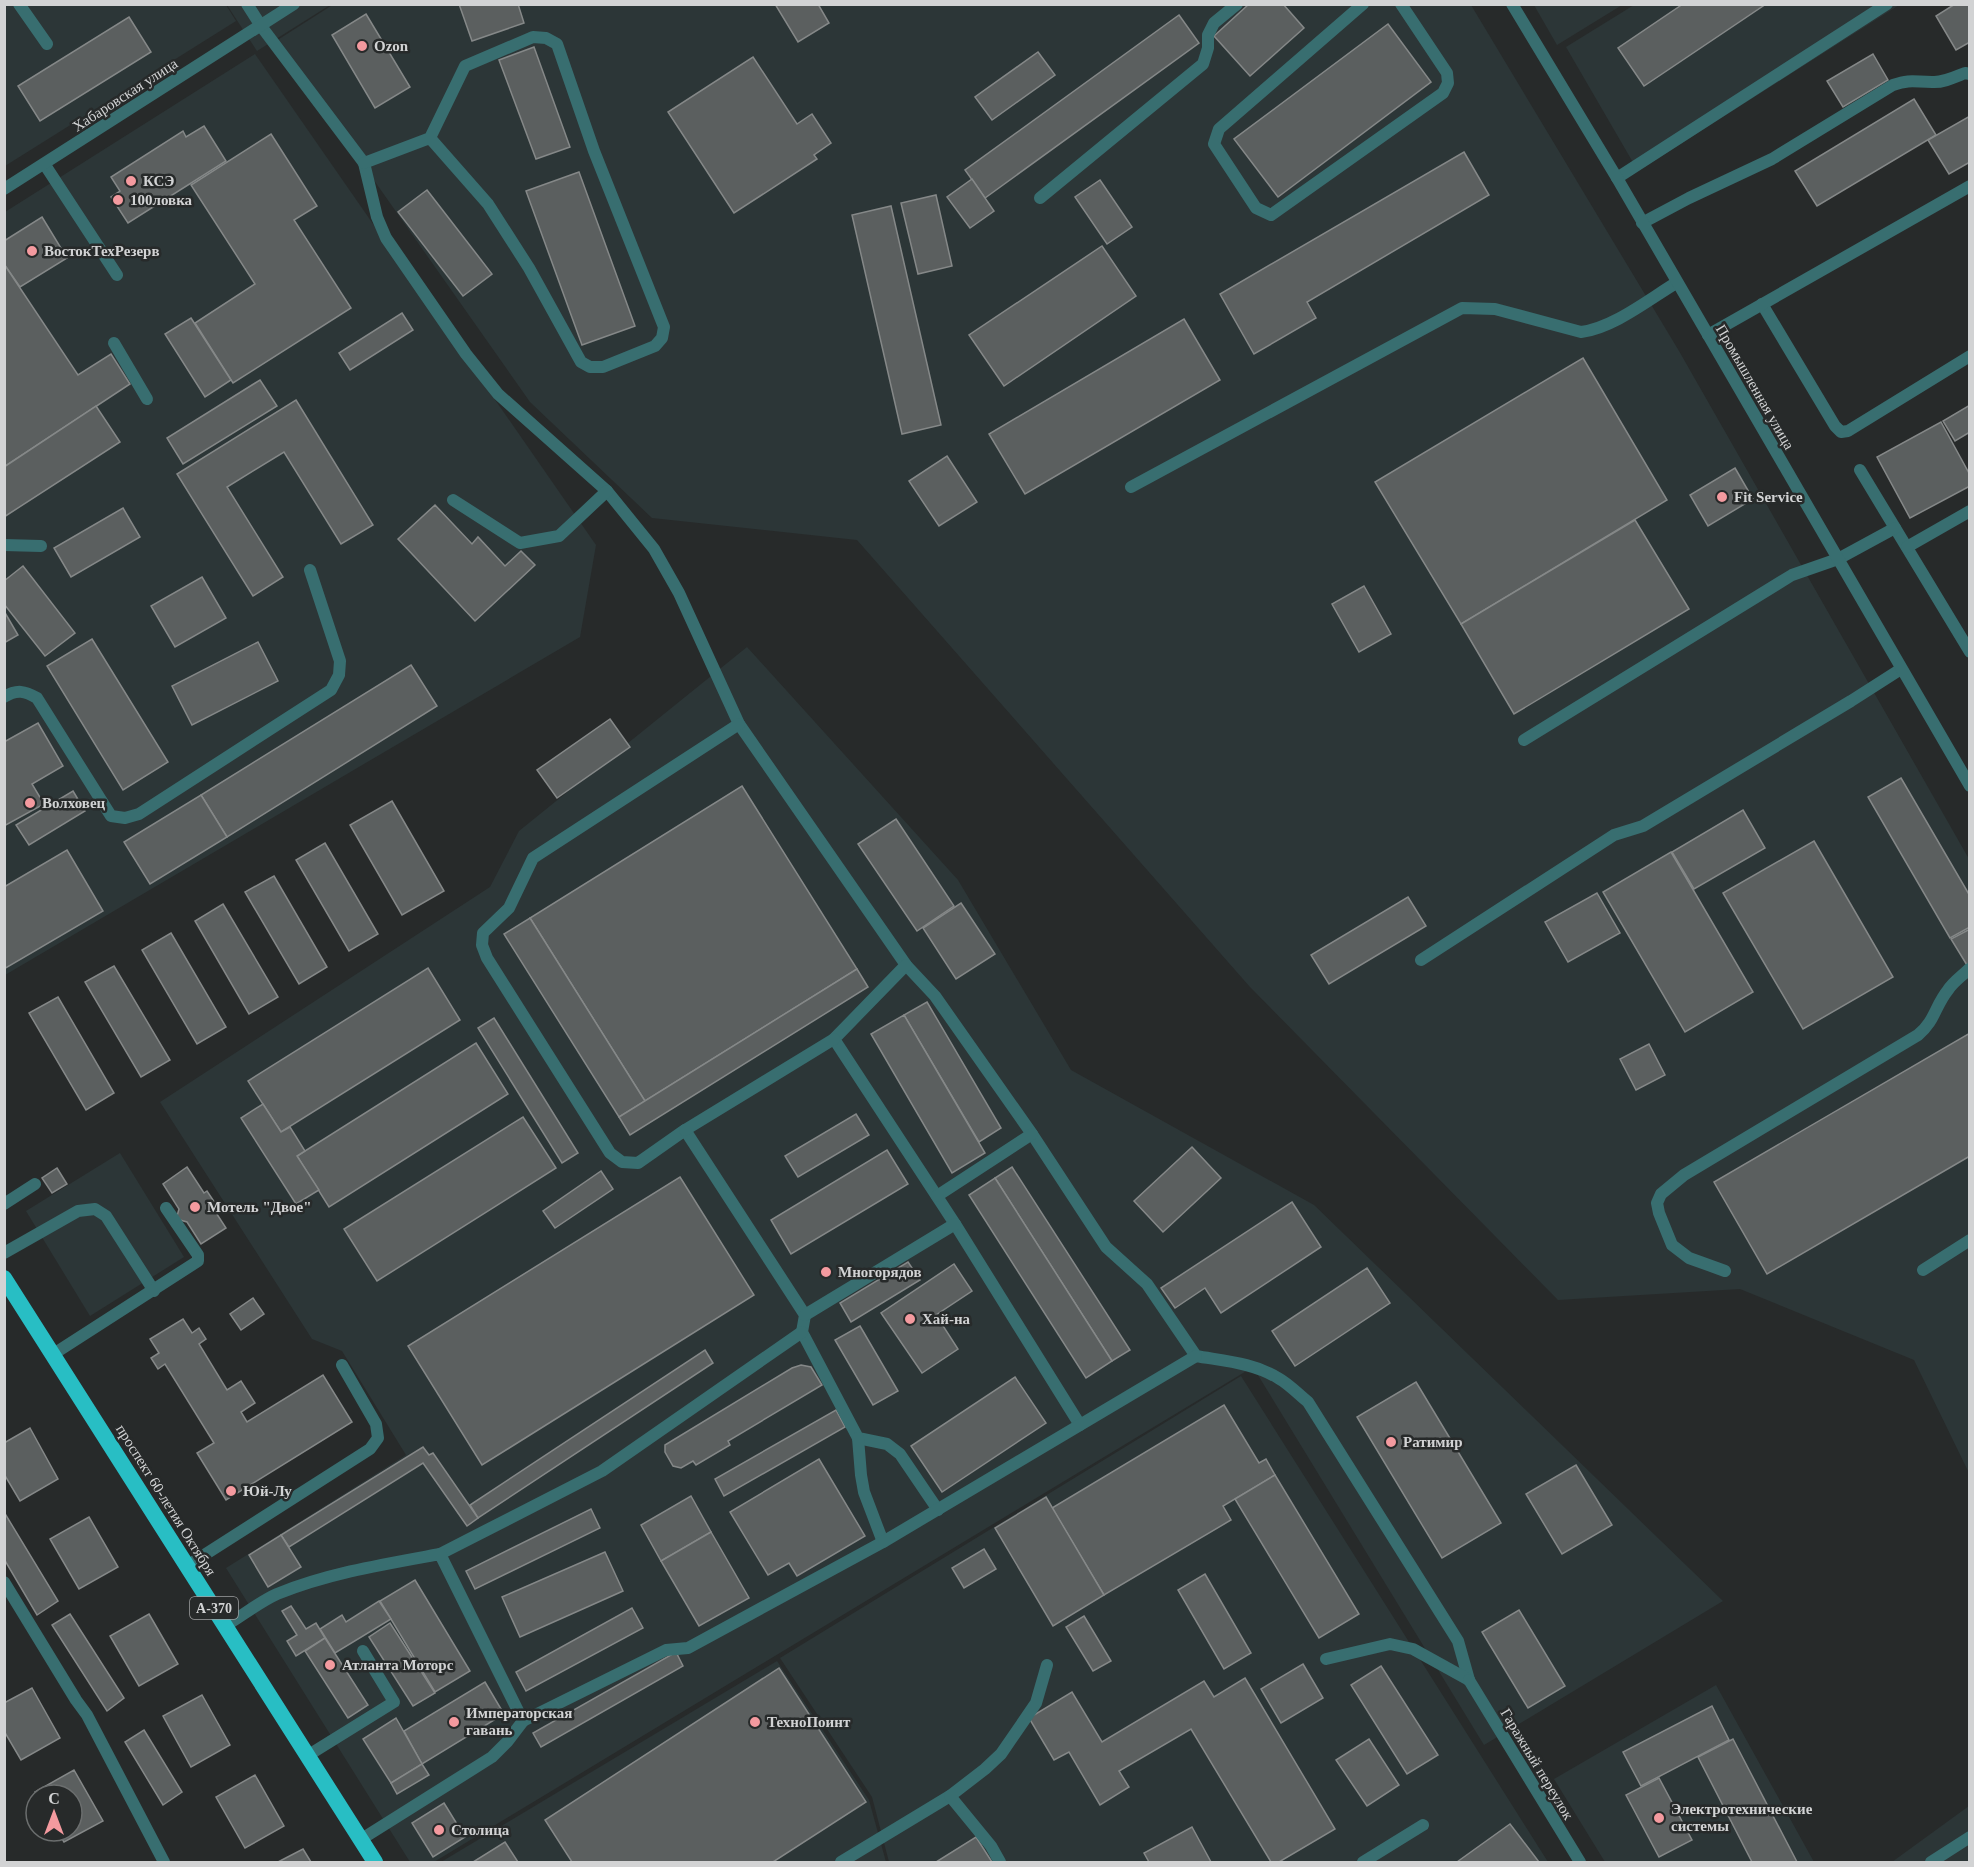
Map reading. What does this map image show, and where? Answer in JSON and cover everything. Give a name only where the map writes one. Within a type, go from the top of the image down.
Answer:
[{"type":"highway","name":"проспект 60-летия Октября","points":[[4,1278],[375,1863]]},
{"type":"street","points":[[19,4],[47,44]]},
{"type":"street","points":[[247,4],[364,163],[377,217],[386,238],[465,354],[498,394],[607,491],[654,549],[674,585],[739,724],[906,965],[935,996],[1032,1134],[1106,1247],[1147,1284],[1196,1356]]},
{"type":"street","name":"Хабаровская улица","points":[[4,189],[45,165],[294,4]]},
{"type":"street","points":[[1040,198],[1203,64],[1208,48],[1208,35],[1214,23],[1237,4]]},
{"type":"street","points":[[1363,4],[1219,129],[1215,136],[1214,144],[1256,208],[1262,212],[1271,215],[1443,93],[1448,83],[1447,73],[1401,4]]},
{"type":"street","points":[[1617,178],[1887,4]]},
{"type":"street","name":"Промышленная улица","points":[[1515,5],[1970,786]]},
{"type":"street","points":[[364,163],[430,138],[465,66],[533,37],[546,38],[557,44],[594,151],[664,327],[662,338],[656,346],[603,367],[590,367],[581,362],[529,268],[488,204],[430,138]]},
{"type":"street","points":[[1642,223],[1772,159],[1893,85],[1908,80],[1933,82],[1965,73],[1970,75]]},
{"type":"street","points":[[45,165],[117,275]]},
{"type":"street","points":[[1708,335],[1970,186]]},
{"type":"street","points":[[1131,487],[1462,308],[1495,309],[1581,332],[1595,330],[1639,307],[1676,283]]},
{"type":"street","points":[[1762,304],[1840,432],[1848,431],[1970,356]]},
{"type":"street","points":[[114,343],[147,399]]},
{"type":"street","points":[[1860,470],[1970,652]]},
{"type":"street","points":[[453,500],[520,543],[559,536],[607,491]]},
{"type":"street","points":[[1907,547],[1970,511]]},
{"type":"street","points":[[1524,740],[1792,575],[1838,559],[1895,528]]},
{"type":"street","points":[[4,545],[41,546]]},
{"type":"street","points":[[4,697],[12,692],[25,691],[37,698],[111,816],[125,818],[139,814],[331,690],[339,675],[340,660],[310,570]]},
{"type":"street","points":[[1421,960],[1614,835],[1643,826],[1901,669]]},
{"type":"street","points":[[739,724],[533,858],[509,908],[483,933],[482,945],[487,958],[610,1153],[622,1162],[638,1163],[685,1130],[834,1039],[906,965]]},
{"type":"street","points":[[1725,1271],[1689,1258],[1672,1245],[1659,1213],[1657,1203],[1661,1194],[1684,1175],[1918,1035],[1928,1027],[1948,989],[1969,969]]},
{"type":"street","points":[[834,1039],[956,1224],[1080,1425]]},
{"type":"street","points":[[685,1130],[805,1315],[802,1332],[858,1438],[864,1492],[883,1542]]},
{"type":"street","points":[[937,1196],[1032,1134]]},
{"type":"street","points":[[4,1204],[35,1184]]},
{"type":"street","points":[[52,1354],[198,1261],[198,1255],[166,1208]]},
{"type":"street","points":[[4,1253],[78,1211],[95,1209],[106,1216],[154,1291]]},
{"type":"street","points":[[805,1315],[956,1224]]},
{"type":"street","points":[[1923,1270],[1970,1240]]},
{"type":"street","points":[[225,1626],[274,1595],[324,1577],[440,1554],[602,1471],[802,1332]]},
{"type":"street","points":[[360,1840],[492,1757],[507,1743],[523,1721],[666,1650],[688,1648],[883,1542],[1196,1356],[1259,1369],[1279,1378],[1308,1402],[1458,1641],[1468,1680]]},
{"type":"street","points":[[187,1566],[370,1449],[378,1438],[376,1424],[342,1365]]},
{"type":"street","points":[[858,1438],[887,1444],[900,1455],[938,1510]]},
{"type":"street","points":[[440,1554],[523,1721]]},
{"type":"street","points":[[4,1582],[76,1700],[87,1714],[164,1863]]},
{"type":"street","points":[[1326,1659],[1390,1644],[1413,1649],[1468,1680]]},
{"type":"street","points":[[307,1756],[394,1702],[363,1651]]},
{"type":"street","points":[[841,1863],[950,1796],[1001,1754],[1036,1703],[1047,1665]]},
{"type":"street","name":"Гаражный переулок","points":[[1468,1680],[1580,1863]]},
{"type":"street","points":[[950,1796],[991,1846],[1000,1863]]},
{"type":"street","points":[[1363,1863],[1423,1825]]},
{"type":"street","points":[[1931,1863],[1970,1837]]},
{"type":"shaded area","points":[[334,4],[1471,5],[1679,351],[1969,859],[1969,1473],[1914,1360],[1740,1289],[1558,1300],[1250,987],[857,540],[652,518],[530,402],[276,41]]},
{"type":"shaded area","points":[[5,5],[226,5],[236,21],[5,166]]},
{"type":"shaded area","points":[[227,5],[330,5],[257,51]]},
{"type":"shaded area","points":[[1534,5],[1622,5],[1557,45]]},
{"type":"shaded area","points":[[1634,5],[1899,5],[1638,171],[1566,47]]},
{"type":"shaded area","points":[[255,54],[596,545],[580,637],[5,975],[5,212]]},
{"type":"shaded area","name":"Многорядов","points":[[747,647],[958,880],[1071,1070],[1314,1205],[1723,1601],[1484,1745],[1253,1367],[434,1862],[410,1862],[226,1568],[406,1455],[342,1351],[312,1339],[160,1102],[490,887],[519,831]]},
{"type":"shaded area","points":[[120,1153],[184,1257],[90,1316],[26,1211]]},
{"type":"shaded area","points":[[1241,1376],[1548,1862],[889,1862],[872,1797],[780,1658]]},
{"type":"shaded area","name":"ТехноПоинт","points":[[777,1661],[869,1800],[886,1862],[441,1862]]},
{"type":"shaded area","points":[[1716,1685],[1814,1862],[1605,1862],[1554,1779]]},
{"type":"shaded area","points":[[1969,1806],[1969,1862],[1892,1862]]},
{"type":"building","points":[[459,4],[518,4],[524,23],[472,41]]},
{"type":"building","points":[[775,4],[818,4],[829,23],[798,42]]},
{"type":"building","points":[[1249,4],[1283,4],[1304,28],[1250,76],[1214,36]]},
{"type":"building","points":[[1683,4],[1766,4],[1644,86],[1618,48]]},
{"type":"building","points":[[1955,4],[1970,4],[1970,42],[1956,50],[1936,16]]},
{"type":"building","points":[[366,14],[410,87],[375,108],[332,35]]},
{"type":"building","points":[[1179,15],[1199,43],[985,198],[965,170]]},
{"type":"building","points":[[129,17],[151,52],[40,121],[18,86]]},
{"type":"building","points":[[1388,24],[1431,82],[1278,197],[1234,139]]},
{"type":"building","points":[[534,47],[570,147],[536,159],[499,60]]},
{"type":"building","points":[[1038,52],[1055,75],[992,120],[975,97]]},
{"type":"building","points":[[1873,54],[1888,80],[1843,107],[1827,81]]},
{"type":"building","points":[[753,57],[797,124],[812,114],[831,143],[814,155],[817,159],[734,213],[668,112]]},
{"type":"building","points":[[1914,99],[1936,135],[1817,206],[1795,171]]},
{"type":"building","points":[[1970,116],[1970,162],[1949,174],[1928,140]]},
{"type":"building","points":[[204,126],[226,161],[128,223],[111,197],[120,191],[111,177],[183,131],[186,137]]},
{"type":"building","points":[[271,134],[317,206],[294,220],[351,308],[233,383],[195,323],[255,284],[191,185]]},
{"type":"building","points":[[1464,152],[1489,195],[1307,302],[1316,318],[1254,354],[1220,294]]},
{"type":"building","points":[[579,172],[635,326],[582,345],[526,191]]},
{"type":"building","points":[[972,179],[994,211],[970,228],[947,197]]},
{"type":"building","points":[[1100,180],[1132,227],[1107,244],[1075,197]]},
{"type":"building","points":[[427,190],[492,274],[463,296],[398,212]]},
{"type":"building","points":[[936,195],[952,266],[918,274],[901,203]]},
{"type":"building","points":[[891,206],[941,425],[902,434],[852,215]]},
{"type":"building","points":[[42,217],[67,258],[20,287],[4,264],[4,241]]},
{"type":"building","points":[[1102,246],[1136,296],[1004,386],[969,335]]},
{"type":"building","points":[[4,264],[78,375],[111,354],[130,384],[4,467]]},
{"type":"building","points":[[402,313],[413,330],[350,370],[339,353]]},
{"type":"building","points":[[191,318],[231,380],[205,397],[165,334]]},
{"type":"building","points":[[1184,319],[1220,380],[1025,494],[989,434]]},
{"type":"building","points":[[1583,358],[1667,500],[1461,624],[1375,482]]},
{"type":"building","points":[[260,380],[277,406],[183,464],[167,438]]},
{"type":"building","points":[[296,400],[373,525],[341,544],[284,452],[227,487],[283,577],[253,596],[177,474]]},
{"type":"building","points":[[1970,405],[1970,432],[1955,441],[1943,421]]},
{"type":"building","points":[[96,406],[120,442],[4,517],[4,467]]},
{"type":"building","points":[[1941,422],[1970,475],[1970,486],[1910,518],[1877,457]]},
{"type":"building","points":[[947,456],[977,502],[939,526],[909,481]]},
{"type":"building","name":"Fit Service","points":[[1735,468],[1753,499],[1708,526],[1690,495]]},
{"type":"building","points":[[435,505],[472,544],[478,537],[505,566],[521,551],[535,565],[475,621],[398,539]]},
{"type":"building","points":[[123,508],[140,537],[71,577],[54,548]]},
{"type":"building","points":[[1635,520],[1689,609],[1514,714],[1461,624]]},
{"type":"building","points":[[23,566],[75,633],[45,656],[4,604],[4,581]]},
{"type":"building","points":[[202,577],[226,618],[175,647],[151,606]]},
{"type":"building","points":[[1364,586],[1391,634],[1359,652],[1332,604]]},
{"type":"building","points":[[4,611],[18,635],[4,643]]},
{"type":"building","points":[[92,639],[168,762],[123,790],[47,666]]},
{"type":"building","points":[[258,642],[278,681],[192,725],[172,686]]},
{"type":"building","points":[[411,665],[437,706],[227,837],[201,795]]},
{"type":"building","points":[[610,719],[630,747],[557,798],[537,770]]},
{"type":"building","points":[[38,723],[63,766],[32,784],[44,804],[4,826],[4,742]]},
{"type":"building","points":[[1901,778],[1970,896],[1970,927],[1950,938],[1868,797]]},
{"type":"building","points":[[742,786],[857,969],[645,1101],[530,918]]},
{"type":"building","points":[[73,791],[85,811],[29,845],[16,825]]},
{"type":"building","points":[[201,795],[227,837],[150,884],[124,842]]},
{"type":"building","points":[[392,801],[444,891],[402,915],[350,825]]},
{"type":"building","points":[[1743,810],[1765,848],[1694,889],[1672,852]]},
{"type":"building","points":[[896,819],[954,906],[917,931],[858,844]]},
{"type":"building","points":[[1814,841],[1893,977],[1803,1029],[1723,893]]},
{"type":"building","points":[[325,843],[378,934],[349,951],[296,860]]},
{"type":"building","points":[[67,850],[103,911],[4,969],[4,887]]},
{"type":"building","points":[[1671,852],[1753,992],[1685,1032],[1603,892]]},
{"type":"building","points":[[274,876],[327,967],[299,984],[245,892]]},
{"type":"building","points":[[1597,893],[1620,933],[1568,962],[1545,922]]},
{"type":"building","points":[[1408,897],[1426,926],[1329,984],[1311,955]]},
{"type":"building","points":[[961,903],[995,954],[956,979],[923,928]]},
{"type":"building","points":[[223,904],[278,997],[249,1014],[195,921]]},
{"type":"building","points":[[530,918],[645,1101],[619,1117],[504,934]]},
{"type":"building","points":[[1970,929],[1970,970],[1951,939]]},
{"type":"building","points":[[171,933],[226,1027],[197,1044],[142,950]]},
{"type":"building","points":[[114,966],[170,1060],[141,1077],[85,982]]},
{"type":"building","points":[[428,968],[460,1020],[281,1132],[248,1081]]},
{"type":"building","points":[[857,969],[868,987],[630,1135],[619,1117]]},
{"type":"building","points":[[58,997],[114,1093],[86,1110],[29,1013]]},
{"type":"building","points":[[927,1002],[1001,1128],[979,1142],[904,1015]]},
{"type":"building","points":[[904,1015],[985,1153],[952,1173],[871,1034]]},
{"type":"building","points":[[494,1018],[578,1153],[562,1163],[478,1028]]},
{"type":"building","points":[[1970,1033],[1970,1156],[1767,1274],[1714,1182]]},
{"type":"building","points":[[476,1043],[508,1094],[329,1207],[297,1156]]},
{"type":"building","points":[[1649,1044],[1665,1075],[1636,1090],[1620,1059]]},
{"type":"building","points":[[263,1104],[281,1132],[290,1127],[305,1151],[297,1156],[319,1190],[296,1204],[241,1118]]},
{"type":"building","points":[[856,1114],[869,1135],[798,1177],[785,1156]]},
{"type":"building","points":[[523,1117],[556,1168],[377,1281],[344,1229]]},
{"type":"building","points":[[1192,1147],[1221,1178],[1163,1232],[1134,1201]]},
{"type":"building","points":[[887,1150],[908,1184],[791,1254],[771,1220]]},
{"type":"building","name":"Мотель \"Двое\"","points":[[187,1167],[204,1193],[207,1191],[215,1203],[211,1205],[226,1228],[201,1244],[187,1222],[180,1220],[177,1216],[179,1209],[163,1184]]},
{"type":"building","points":[[1012,1167],[1130,1350],[1112,1361],[995,1178]]},
{"type":"building","points":[[57,1168],[67,1184],[52,1193],[42,1178]]},
{"type":"building","points":[[601,1171],[613,1189],[555,1228],[543,1211]]},
{"type":"building","points":[[680,1177],[754,1295],[482,1465],[408,1346]]},
{"type":"building","points":[[995,1178],[1112,1361],[1086,1378],[969,1195]]},
{"type":"building","points":[[1292,1202],[1321,1247],[1221,1313],[1205,1288],[1175,1308],[1161,1288]]},
{"type":"building","points":[[908,1262],[920,1280],[851,1322],[840,1303]]},
{"type":"building","points":[[954,1264],[972,1291],[936,1315],[958,1349],[922,1373],[881,1313]]},
{"type":"building","points":[[1367,1268],[1390,1303],[1295,1366],[1272,1331]]},
{"type":"building","points":[[253,1298],[264,1314],[241,1330],[230,1314]]},
{"type":"building","points":[[183,1319],[192,1333],[199,1328],[206,1339],[199,1344],[227,1390],[241,1381],[255,1403],[241,1412],[247,1422],[323,1375],[352,1422],[226,1500],[197,1453],[214,1443],[165,1364],[158,1369],[151,1358],[159,1353],[150,1339]]},
{"type":"building","points":[[860,1326],[898,1391],[873,1405],[835,1340]]},
{"type":"building","points":[[705,1350],[713,1363],[478,1518],[470,1505]]},
{"type":"building","points":[[801,1365],[811,1367],[822,1385],[728,1441],[730,1445],[696,1465],[693,1461],[681,1468],[673,1466],[665,1452],[665,1445],[792,1368]]},
{"type":"building","points":[[1015,1377],[1046,1423],[942,1492],[911,1446]]},
{"type":"building","points":[[1416,1382],[1501,1523],[1442,1558],[1357,1417]]},
{"type":"building","points":[[1224,1405],[1259,1463],[1266,1459],[1275,1475],[1223,1506],[1231,1520],[1104,1595],[1052,1508]]},
{"type":"building","points":[[836,1410],[845,1427],[724,1496],[715,1479]]},
{"type":"building","points":[[30,1428],[58,1479],[20,1501],[4,1474],[4,1443]]},
{"type":"building","points":[[423,1447],[429,1455],[433,1453],[478,1518],[467,1526],[423,1463],[289,1547],[281,1535]]},
{"type":"building","points":[[819,1459],[865,1536],[797,1576],[789,1563],[768,1575],[730,1512]]},
{"type":"building","points":[[1576,1465],[1612,1525],[1562,1554],[1526,1494]]},
{"type":"building","points":[[1275,1475],[1359,1614],[1319,1638],[1235,1499]]},
{"type":"building","points":[[691,1496],[711,1532],[661,1561],[641,1525]]},
{"type":"building","points":[[1046,1497],[1104,1595],[1053,1626],[995,1528]]},
{"type":"building","points":[[591,1509],[600,1528],[475,1589],[466,1571]]},
{"type":"building","points":[[4,1512],[58,1601],[37,1615],[4,1559]]},
{"type":"building","points":[[89,1517],[118,1567],[79,1589],[50,1539]]},
{"type":"building","points":[[711,1532],[749,1598],[699,1626],[661,1561]]},
{"type":"building","points":[[281,1535],[301,1567],[268,1587],[249,1555]]},
{"type":"building","points":[[984,1549],[996,1569],[964,1588],[952,1568]]},
{"type":"building","points":[[605,1552],[623,1591],[520,1637],[502,1597]]},
{"type":"building","points":[[1205,1574],[1251,1653],[1224,1669],[1178,1590]]},
{"type":"building","points":[[415,1580],[470,1671],[435,1692],[380,1601]]},
{"type":"building","points":[[379,1601],[391,1619],[335,1653],[320,1629],[342,1615],[346,1622]]},
{"type":"building","points":[[291,1606],[306,1629],[316,1623],[325,1638],[296,1656],[287,1641],[297,1635],[282,1611]]},
{"type":"building","points":[[632,1608],[643,1628],[526,1691],[516,1672]]},
{"type":"building","points":[[1519,1610],[1565,1686],[1528,1708],[1482,1632]]},
{"type":"building","points":[[70,1614],[124,1698],[107,1711],[52,1625]]},
{"type":"building","points":[[149,1614],[178,1664],[139,1686],[110,1636]]},
{"type":"building","points":[[1084,1616],[1111,1661],[1093,1671],[1066,1627]]},
{"type":"building","points":[[390,1623],[435,1693],[413,1706],[369,1637]]},
{"type":"building","points":[[325,1638],[368,1705],[348,1718],[305,1651]]},
{"type":"building","points":[[676,1652],[683,1666],[541,1747],[533,1733]]},
{"type":"building","points":[[1303,1664],[1323,1698],[1281,1723],[1261,1689]]},
{"type":"building","points":[[1381,1666],[1438,1755],[1407,1774],[1351,1685]]},
{"type":"building","name":"ТехноПоинт","points":[[779,1668],[866,1802],[773,1862],[572,1862],[545,1820]]},
{"type":"building","points":[[1245,1678],[1335,1829],[1279,1862],[1271,1862],[1191,1729],[1119,1771],[1129,1787],[1100,1805],[1069,1752],[1054,1760],[1029,1718],[1072,1692],[1102,1742],[1204,1681],[1214,1697]]},
{"type":"building","name":"Императорская гавань","points":[[485,1682],[504,1714],[422,1764],[404,1731]]},
{"type":"building","points":[[32,1688],[60,1738],[21,1760],[4,1731],[4,1703]]},
{"type":"building","points":[[202,1695],[230,1745],[191,1767],[163,1716]]},
{"type":"building","points":[[1712,1706],[1729,1740],[1641,1786],[1623,1752]]},
{"type":"building","points":[[396,1718],[422,1764],[391,1783],[363,1739]]},
{"type":"building","points":[[144,1730],[182,1792],[163,1805],[125,1742]]},
{"type":"building","points":[[1369,1739],[1399,1785],[1367,1806],[1336,1760]]},
{"type":"building","points":[[1733,1739],[1797,1862],[1752,1862],[1698,1757]]},
{"type":"building","points":[[422,1764],[429,1775],[397,1794],[391,1783]]},
{"type":"building","points":[[74,1770],[81,1783],[51,1783]]},
{"type":"building","points":[[255,1775],[284,1826],[245,1848],[216,1797]]},
{"type":"building","name":"Электротехнические системы","points":[[1659,1778],[1692,1840],[1659,1857],[1626,1795]]},
{"type":"building","points":[[84,1788],[103,1821],[84,1831]]},
{"type":"building","name":"Столица","points":[[444,1803],[465,1837],[433,1857],[412,1823]]},
{"type":"building","points":[[1510,1824],[1539,1862],[1457,1862]]},
{"type":"building","points":[[1192,1827],[1211,1862],[1149,1862],[1144,1853]]},
{"type":"building","points":[[976,1837],[992,1862],[936,1862]]},
{"type":"building","points":[[505,1842],[518,1862],[473,1862]]},
{"type":"building","points":[[303,1849],[311,1862],[278,1862]]},
{"type":"place","name":"Ozon","points":[[362,46]]},
{"type":"place","name":"КСЭ","points":[[131,181]]},
{"type":"place","name":"100ловка","points":[[118,200]]},
{"type":"place","name":"ВостокТехРезерв","points":[[32,251]]},
{"type":"place","name":"Fit Service","points":[[1722,497]]},
{"type":"place","name":"Волховец","points":[[30,803]]},
{"type":"place","name":"Мотель \"Двое\"","points":[[195,1207]]},
{"type":"place","name":"Многорядов","points":[[826,1272]]},
{"type":"place","name":"Хай-на","points":[[910,1319]]},
{"type":"place","name":"Ратимир","points":[[1391,1442]]},
{"type":"place","name":"Юй-Лу","points":[[231,1491]]},
{"type":"place","name":"Атланта Моторс","points":[[330,1665]]},
{"type":"place","name":"Императорская гавань","points":[[454,1722]]},
{"type":"place","name":"ТехноПоинт","points":[[755,1722]]},
{"type":"place","name":"Электротехнические системы","points":[[1659,1818]]},
{"type":"place","name":"Столица","points":[[439,1830]]}]
